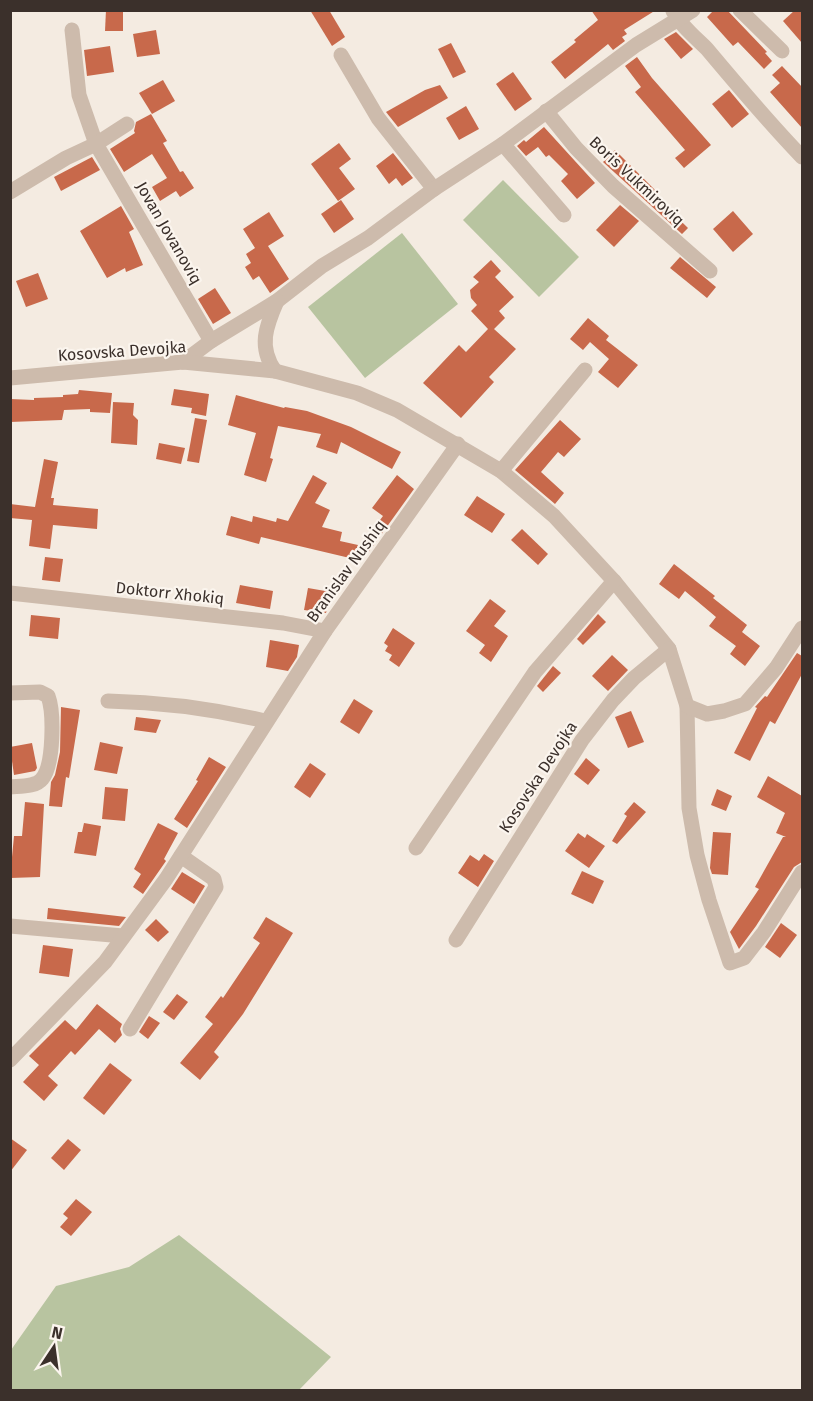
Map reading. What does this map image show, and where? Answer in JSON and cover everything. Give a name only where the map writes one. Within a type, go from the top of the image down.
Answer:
[{"type":"street","points":[[183,362],[211,341],[277,301],[322,266],[368,238],[434,189],[503,144],[675,15],[693,10]]},
{"type":"street","points":[[740,10],[782,51]]},
{"type":"street","points":[[675,15],[802,157]]},
{"type":"street","name":"Jovan Jovanoviq","points":[[72,30],[79,95],[96,144],[211,341]]},
{"type":"street","points":[[341,56],[378,118],[434,189]]},
{"type":"street","name":"Boris Vukmiroviq","points":[[546,111],[576,148],[613,186],[710,271]]},
{"type":"street","points":[[10,192],[127,124]]},
{"type":"street","points":[[503,144],[564,215]]},
{"type":"street","points":[[275,371],[267,360],[265,328],[277,301]]},
{"type":"street","name":"Kosovska Devojka","points":[[10,378],[183,362],[275,371],[357,393],[397,410],[458,444],[501,471],[554,516],[614,581],[669,649],[687,706],[689,808],[697,855],[730,963],[744,958],[764,932],[802,872]]},
{"type":"street","points":[[501,471],[585,370]]},
{"type":"street","name":"Branislav Nushiq","points":[[10,1060],[105,962],[166,879],[265,721],[325,631],[458,444]]},
{"type":"street","points":[[417,848],[535,672],[614,581]]},
{"type":"street","name":"Doktorr Xhokiq","points":[[10,593],[283,623],[325,631]]},
{"type":"street","points":[[687,706],[707,714],[745,704],[776,668],[802,628]]},
{"type":"street","name":"Kosovska Devojka","points":[[456,940],[582,740],[612,700],[669,649]]},
{"type":"street","points":[[10,693],[40,692],[48,696],[52,706],[53,728],[47,769],[42,779],[36,784],[10,787]]},
{"type":"street","points":[[108,701],[221,712],[265,721]]},
{"type":"street","points":[[130,1029],[216,887],[214,879],[181,856]]},
{"type":"street","points":[[10,926],[123,936]]},
{"type":"green space","points":[[503,180],[579,257],[539,297],[463,220]]},
{"type":"green space","points":[[402,233],[458,304],[365,378],[308,307]]},
{"type":"green space","points":[[179,1235],[331,1357],[299,1390],[11,1390],[11,1350],[56,1286],[129,1267]]},
{"type":"building","points":[[106,10],[123,10],[123,31],[105,31]]},
{"type":"building","points":[[310,10],[329,10],[345,37],[332,46]]},
{"type":"building","points":[[591,10],[656,10],[624,30],[627,34],[622,37],[625,41],[613,50],[608,44],[565,79],[551,62],[598,20]]},
{"type":"building","points":[[714,10],[727,10],[767,52],[765,53],[772,61],[764,69],[738,42],[733,46],[707,17]]},
{"type":"building","points":[[795,10],[802,10],[802,43],[783,21]]},
{"type":"building","points":[[156,30],[160,54],[137,57],[133,34]]},
{"type":"building","points":[[676,32],[693,49],[681,59],[664,39]]},
{"type":"building","points":[[451,43],[466,72],[453,78],[438,49]]},
{"type":"building","points":[[110,46],[114,72],[87,76],[84,50]]},
{"type":"building","points":[[637,57],[652,78],[711,145],[684,168],[675,158],[685,150],[635,92],[641,87],[625,66]]},
{"type":"building","points":[[782,66],[802,87],[802,128],[770,92],[780,83],[772,75]]},
{"type":"building","points":[[513,72],[532,99],[515,111],[496,84]]},
{"type":"building","points":[[163,80],[175,101],[152,114],[139,93]]},
{"type":"building","points":[[440,85],[448,98],[398,127],[386,112],[425,90]]},
{"type":"building","points":[[729,90],[749,114],[732,128],[712,104]]},
{"type":"building","points":[[466,106],[479,129],[459,140],[446,118]]},
{"type":"building","points":[[151,114],[167,141],[163,143],[180,172],[183,171],[194,188],[180,197],[176,191],[160,201],[152,187],[167,178],[152,154],[124,172],[110,149],[135,133],[136,122]]},
{"type":"building","points":[[544,127],[595,183],[577,199],[561,181],[568,174],[549,155],[546,157],[538,147],[526,156],[517,146],[524,140],[526,142]]},
{"type":"building","points":[[339,143],[351,159],[339,168],[355,189],[338,201],[311,164]]},
{"type":"building","points":[[615,150],[658,193],[655,196],[688,228],[682,234],[603,162]]},
{"type":"building","points":[[393,153],[413,178],[402,186],[396,178],[389,184],[376,166]]},
{"type":"building","points":[[92,157],[100,170],[61,191],[54,177]]},
{"type":"building","points":[[341,200],[354,219],[334,233],[321,214]]},
{"type":"building","points":[[620,205],[639,221],[614,247],[596,230]]},
{"type":"building","points":[[121,206],[134,229],[129,232],[143,265],[126,272],[125,268],[107,278],[80,231]]},
{"type":"building","points":[[733,211],[753,234],[733,252],[713,229]]},
{"type":"building","points":[[269,212],[284,236],[268,246],[289,279],[270,293],[259,276],[253,280],[245,267],[251,263],[246,254],[255,248],[243,229]]},
{"type":"building","points":[[680,257],[716,287],[707,298],[670,268]]},
{"type":"building","points":[[491,260],[501,271],[495,277],[514,297],[499,311],[505,318],[494,329],[516,349],[489,377],[494,382],[461,418],[423,383],[459,345],[466,352],[488,329],[471,311],[477,305],[471,298],[470,290],[479,282],[473,277]]},
{"type":"building","points":[[38,273],[48,299],[26,307],[16,281]]},
{"type":"building","points":[[215,288],[231,313],[213,324],[198,299]]},
{"type":"building","points":[[588,318],[609,336],[606,340],[638,365],[618,388],[598,372],[609,359],[590,342],[583,350],[570,339]]},
{"type":"building","points":[[174,389],[209,394],[206,416],[191,413],[192,408],[171,405]]},
{"type":"building","points":[[79,390],[112,393],[110,413],[90,412],[90,409],[64,410],[62,420],[10,422],[10,399],[34,400],[34,398],[63,397],[63,395],[78,394]]},
{"type":"building","points":[[236,395],[284,408],[307,411],[351,427],[401,452],[392,469],[341,442],[337,454],[316,447],[321,434],[278,426],[270,458],[273,459],[266,482],[244,475],[256,433],[228,425]]},
{"type":"building","points":[[113,402],[134,403],[133,415],[138,420],[137,445],[111,443]]},
{"type":"building","points":[[195,418],[207,420],[199,463],[187,461]]},
{"type":"building","points":[[560,420],[581,439],[564,457],[558,452],[541,472],[564,493],[555,504],[515,470]]},
{"type":"building","points":[[159,443],[185,448],[181,464],[156,459]]},
{"type":"building","points":[[44,459],[58,462],[51,498],[54,498],[53,505],[98,509],[97,529],[53,525],[50,549],[29,546],[32,520],[10,518],[10,504],[35,507]]},
{"type":"building","points":[[313,475],[327,483],[315,503],[330,510],[322,527],[342,532],[340,541],[358,545],[354,559],[261,537],[259,544],[226,535],[231,516],[252,522],[253,516],[276,522],[277,518],[288,521]]},
{"type":"building","points":[[397,475],[414,489],[368,553],[360,547],[383,516],[372,508]]},
{"type":"building","points":[[477,496],[505,514],[492,533],[464,515]]},
{"type":"building","points":[[522,529],[548,554],[538,565],[511,540]]},
{"type":"building","points":[[45,557],[63,559],[60,582],[42,580]]},
{"type":"building","points":[[674,564],[747,625],[742,632],[760,646],[745,666],[730,654],[736,646],[709,626],[716,617],[685,591],[679,599],[659,584]]},
{"type":"building","points":[[240,585],[273,591],[270,609],[236,603]]},
{"type":"building","points":[[308,588],[331,592],[326,613],[304,610]]},
{"type":"building","points":[[490,599],[506,611],[494,626],[508,636],[491,662],[479,653],[485,645],[466,631]]},
{"type":"building","points":[[598,614],[606,622],[583,645],[577,639]]},
{"type":"building","points":[[31,615],[60,618],[58,639],[29,636]]},
{"type":"building","points":[[393,628],[415,643],[399,667],[389,660],[392,655],[385,651],[388,646],[384,643]]},
{"type":"building","points":[[270,640],[299,645],[297,657],[288,671],[266,667]]},
{"type":"building","points":[[797,653],[802,656],[802,674],[775,724],[770,721],[750,761],[734,753],[757,708],[755,707],[765,696],[767,697]]},
{"type":"building","points":[[612,655],[628,670],[608,691],[592,676]]},
{"type":"building","points":[[553,666],[561,673],[543,692],[537,686]]},
{"type":"building","points":[[354,699],[373,711],[359,734],[340,722]]},
{"type":"building","points":[[61,707],[80,710],[62,807],[49,806],[51,782],[55,775],[60,752]]},
{"type":"building","points":[[631,711],[644,742],[628,748],[615,717]]},
{"type":"building","points":[[136,717],[161,720],[156,733],[134,730]]},
{"type":"building","points":[[100,742],[123,747],[117,774],[94,770]]},
{"type":"building","points":[[32,743],[37,768],[35,771],[14,775],[10,747]]},
{"type":"building","points":[[209,757],[226,767],[187,828],[174,819],[198,781],[196,780]]},
{"type":"building","points":[[586,758],[600,770],[588,785],[574,774]]},
{"type":"building","points":[[310,763],[326,774],[310,798],[294,787]]},
{"type":"building","points":[[768,776],[802,796],[802,862],[794,867],[739,949],[730,932],[759,889],[755,887],[783,837],[786,837],[776,833],[785,813],[757,797]]},
{"type":"building","points":[[105,787],[128,789],[125,821],[102,819]]},
{"type":"building","points":[[717,789],[732,796],[726,811],[711,805]]},
{"type":"building","points":[[25,802],[44,804],[40,877],[10,878],[14,836],[22,836]]},
{"type":"building","points":[[634,802],[646,812],[617,844],[612,841],[627,816],[624,814]]},
{"type":"building","points":[[84,823],[101,826],[96,856],[74,853],[78,832],[82,832]]},
{"type":"building","points":[[158,823],[178,833],[164,859],[166,861],[143,894],[133,887],[141,874],[134,869]]},
{"type":"building","points":[[713,832],[731,833],[728,875],[712,874],[710,868]]},
{"type":"building","points":[[578,833],[585,838],[587,834],[605,846],[589,868],[565,851]]},
{"type":"building","points":[[484,854],[494,861],[478,887],[458,873],[470,855],[479,861]]},
{"type":"building","points":[[582,871],[604,881],[593,904],[571,894]]},
{"type":"building","points":[[182,872],[205,886],[194,904],[171,889]]},
{"type":"building","points":[[48,908],[126,917],[119,926],[47,919]]},
{"type":"building","points":[[266,917],[293,933],[243,1014],[214,1052],[219,1057],[200,1080],[180,1063],[213,1024],[205,1017],[221,996],[223,998],[260,943],[253,938]]},
{"type":"building","points":[[156,919],[169,932],[158,942],[145,930]]},
{"type":"building","points":[[781,923],[797,935],[780,958],[765,947]]},
{"type":"building","points":[[43,945],[73,949],[69,977],[39,973]]},
{"type":"building","points":[[177,994],[188,1002],[174,1020],[163,1012]]},
{"type":"building","points":[[97,1004],[122,1024],[120,1029],[122,1035],[115,1043],[99,1029],[75,1055],[71,1051],[48,1076],[58,1085],[44,1101],[23,1082],[39,1065],[29,1056],[65,1020],[76,1030]]},
{"type":"building","points":[[149,1016],[160,1023],[148,1039],[139,1032]]},
{"type":"building","points":[[110,1063],[132,1080],[104,1115],[83,1098]]},
{"type":"building","points":[[10,1138],[27,1150],[10,1172]]},
{"type":"building","points":[[68,1139],[81,1150],[64,1170],[51,1158]]},
{"type":"building","points":[[76,1199],[92,1212],[71,1236],[60,1227],[68,1218],[63,1214]]}]
